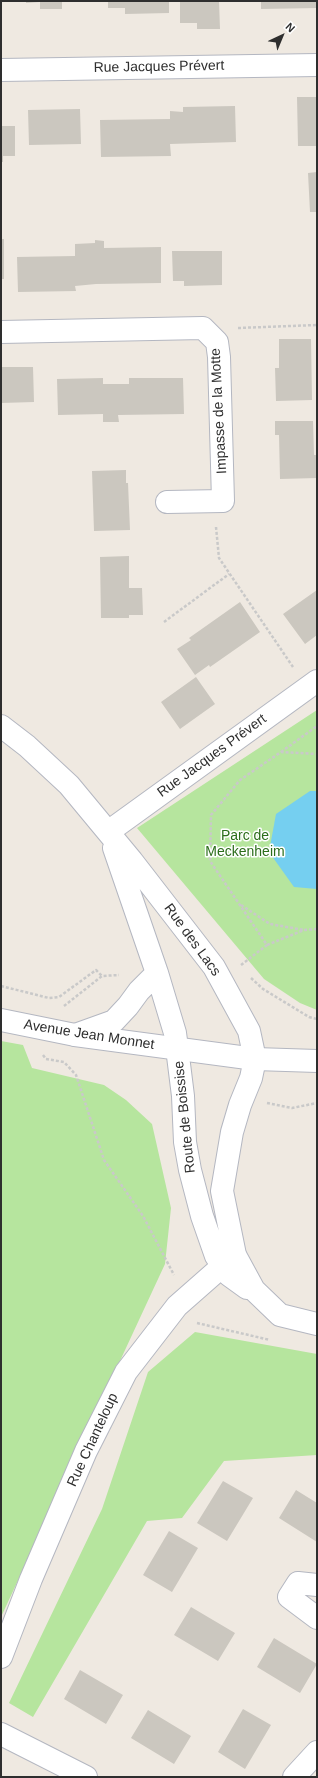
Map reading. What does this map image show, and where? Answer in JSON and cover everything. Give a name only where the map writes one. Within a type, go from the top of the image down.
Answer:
[{"type":"street","name":"Rue Jacques Prévert","points":[[1,70],[317,65]]},
{"type":"street","name":"Impasse de la Motte","points":[[1,332],[203,328],[216,342],[219,357],[223,501],[213,501]]},
{"type":"street","points":[[167,502],[213,501]]},
{"type":"street","name":"Rue Jacques Prévert","points":[[108,832],[312,685]]},
{"type":"street","name":"Rue des Lacs","points":[[1,726],[27,746],[69,785],[108,832],[214,967],[249,1031],[255,1059]]},
{"type":"street","name":"Rue des Lacs","points":[[108,832],[140,918],[158,973],[175,1032],[177,1048]]},
{"type":"street","points":[[75,1035],[114,1021],[139,991],[158,973]]},
{"type":"street","name":"Avenue Jean Monnet","points":[[1,1020],[75,1035],[216,1054],[255,1059],[317,1061]]},
{"type":"street","name":"Route de Boissise","points":[[177,1048],[183,1096],[185,1142],[190,1170],[202,1216],[216,1256],[229,1260],[254,1290],[280,1315],[317,1324]]},
{"type":"street","name":"Route de Boissise","points":[[229,1260],[222,1192],[232,1132],[240,1105],[251,1078],[255,1059]]},
{"type":"street","name":"Rue Chanteloup","points":[[1,1657],[31,1579],[86,1451],[126,1372],[177,1306],[229,1260]]},
{"type":"street","points":[[317,1584],[298,1583],[289,1597],[317,1618]]},
{"type":"street","points":[[1,1734],[86,1777]]},
{"type":"street","points":[[294,1777],[317,1752]]},
{"type":"path","points":[[216,342],[232,328],[317,325]]},
{"type":"path","points":[[213,501],[219,558],[229,574],[312,685]]},
{"type":"path","points":[[164,622],[229,574]]},
{"type":"path","points":[[267,945],[210,861],[211,815],[240,780],[317,726]]},
{"type":"path","points":[[281,752],[317,754]]},
{"type":"path","points":[[240,904],[270,924],[304,930],[317,929]]},
{"type":"path","points":[[244,971],[240,967],[267,945],[304,930]]},
{"type":"path","points":[[1,986],[49,998],[59,997],[96,970],[102,976],[63,1007]]},
{"type":"path","points":[[249,976],[263,990],[309,1017],[317,1019]]},
{"type":"path","points":[[39,1052],[46,1059],[64,1062],[76,1075],[104,1160],[143,1216],[174,1275],[163,1300],[177,1306],[198,1324],[273,1341]]},
{"type":"path","points":[[271,1105],[292,1108],[317,1103]]},
{"type":"green space","name":"Parc de Meckenheim","points":[[317,710],[317,1010],[300,1003],[264,979],[137,828]]},
{"type":"green space","points":[[1,1041],[23,1045],[32,1068],[104,1085],[126,1100],[152,1124],[171,1208],[165,1264],[1,1617]]},
{"type":"green space","points":[[195,1332],[317,1354],[317,1455],[224,1461],[182,1518],[147,1521],[33,1717],[9,1703],[102,1509],[148,1372]]},
{"type":"water","points":[[310,791],[317,791],[317,889],[294,887],[269,852],[276,814]]},
{"type":"building","points":[[26,1],[62,1],[62,9],[40,9],[40,2],[26,3]]},
{"type":"building","points":[[108,1],[169,1],[169,13],[125,14],[125,8],[108,8]]},
{"type":"building","points":[[180,1],[219,1],[220,29],[197,29],[197,23],[180,23]]},
{"type":"building","points":[[261,1],[317,1],[317,8],[261,9]]},
{"type":"building","points":[[297,97],[317,97],[317,146],[298,146]]},
{"type":"building","points":[[235,106],[236,142],[170,144],[171,156],[101,157],[100,120],[170,119],[170,111],[183,112],[183,107]]},
{"type":"building","points":[[80,109],[81,144],[29,145],[28,110]]},
{"type":"building","points":[[1,126],[15,126],[15,156],[3,156],[3,162],[1,162]]},
{"type":"building","points":[[317,172],[317,212],[310,212],[308,173]]},
{"type":"building","points":[[1,239],[4,239],[4,279],[1,279]]},
{"type":"building","points":[[95,240],[104,241],[104,248],[161,247],[161,283],[96,284],[75,286],[76,291],[18,292],[17,257],[75,256],[75,244],[95,243]]},
{"type":"building","points":[[172,251],[222,251],[222,285],[184,286],[184,281],[173,281]]},
{"type":"building","points":[[279,339],[311,339],[312,400],[276,401],[275,368],[279,368]]},
{"type":"building","points":[[1,367],[33,367],[34,402],[1,403]]},
{"type":"building","points":[[103,378],[103,384],[129,384],[129,378],[183,378],[184,414],[118,415],[119,422],[103,422],[103,414],[58,415],[57,379]]},
{"type":"building","points":[[275,421],[313,421],[314,455],[317,455],[317,478],[280,479],[279,435],[275,435]]},
{"type":"building","points":[[126,470],[130,530],[94,531],[92,471]]},
{"type":"building","points":[[129,556],[129,588],[142,588],[143,615],[129,615],[129,618],[101,618],[100,557]]},
{"type":"building","points":[[317,590],[317,635],[305,644],[283,614]]},
{"type":"building","points":[[240,602],[260,632],[210,667],[209,665],[195,675],[177,649],[191,640],[189,638]]},
{"type":"building","points":[[196,677],[215,704],[180,729],[161,702]]},
{"type":"building","points":[[223,1481],[253,1498],[227,1541],[197,1523]]},
{"type":"building","points":[[296,1490],[317,1503],[317,1542],[279,1518]]},
{"type":"building","points":[[169,1531],[198,1548],[172,1592],[143,1575]]},
{"type":"building","points":[[191,1607],[235,1633],[218,1661],[174,1635]]},
{"type":"building","points":[[274,1638],[317,1664],[300,1693],[257,1667]]},
{"type":"building","points":[[80,1670],[123,1695],[106,1724],[64,1699]]},
{"type":"building","points":[[243,1709],[271,1725],[245,1769],[218,1752]]},
{"type":"building","points":[[148,1710],[191,1736],[174,1764],[131,1738]]}]
